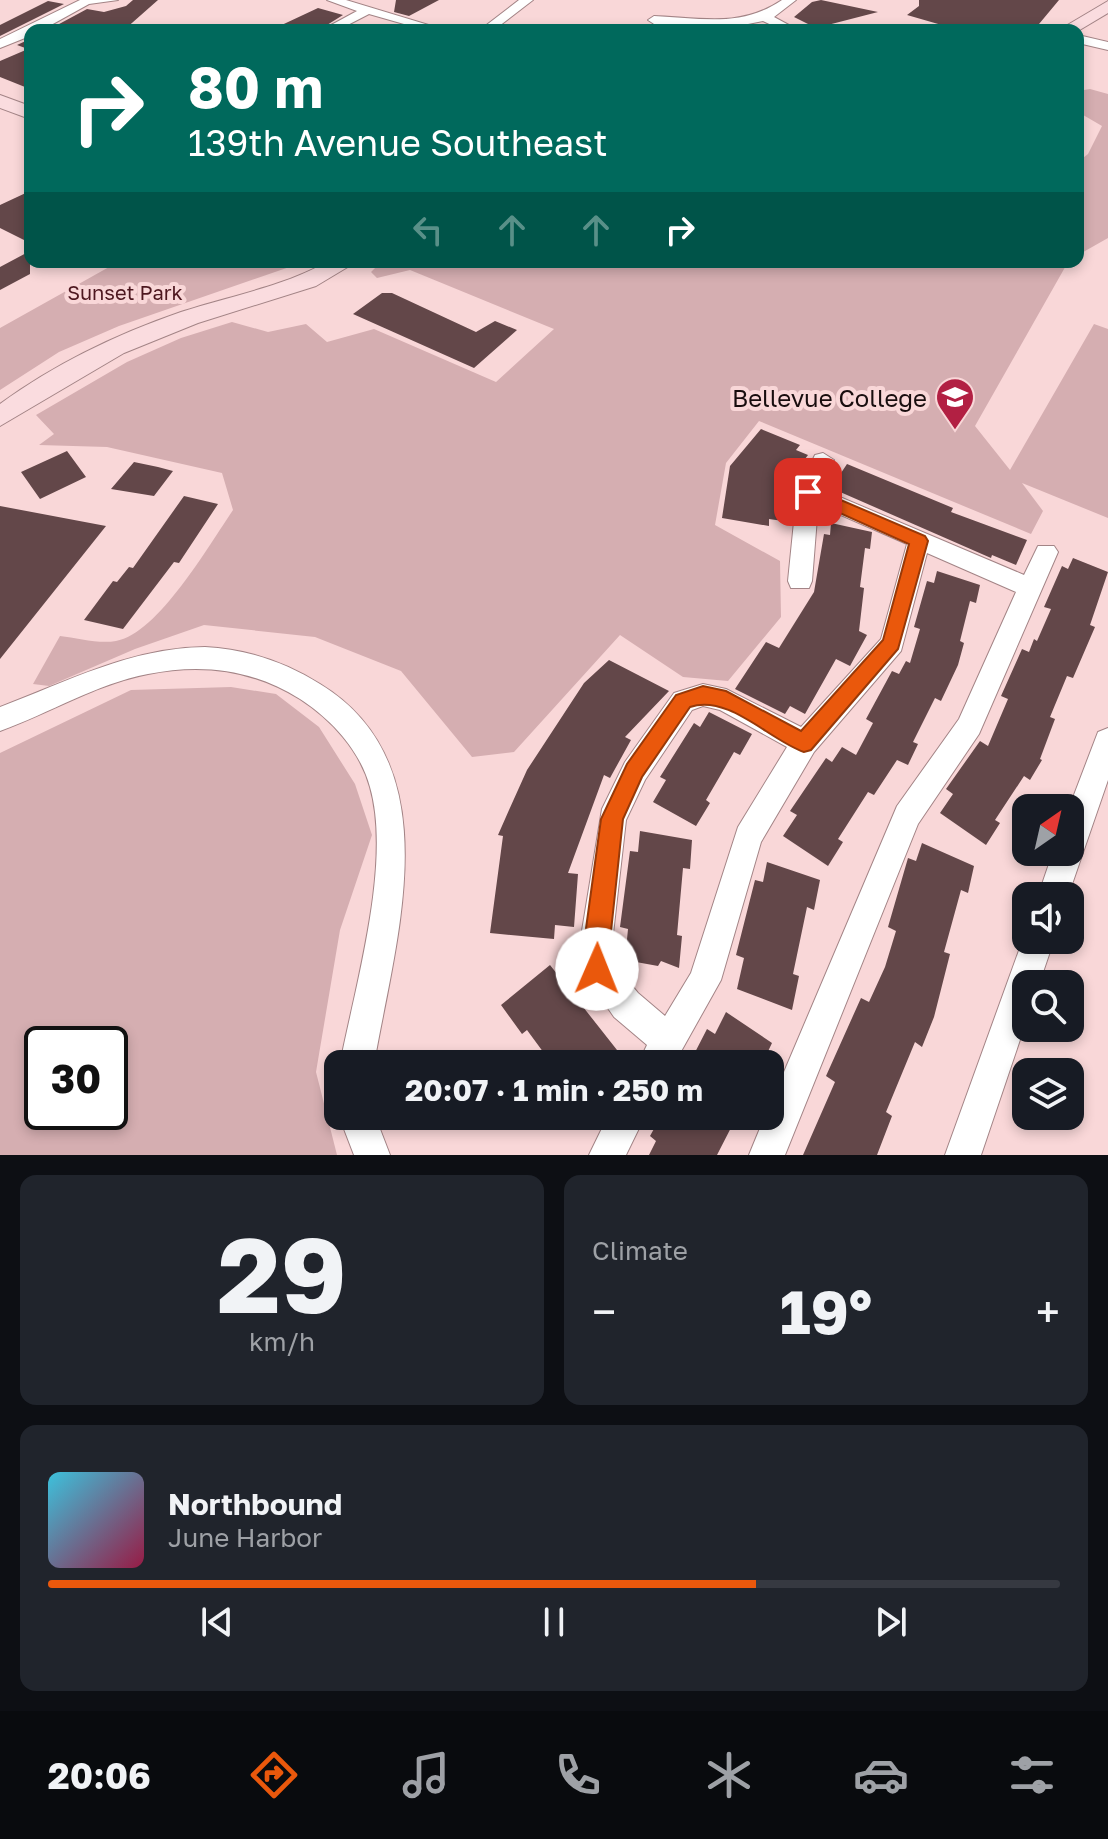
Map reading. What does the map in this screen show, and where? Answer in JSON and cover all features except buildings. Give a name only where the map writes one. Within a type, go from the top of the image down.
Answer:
[{"type":"street","points":[[43,24],[86,0],[112,0]]},
{"type":"street","points":[[333,0],[418,24]]},
{"type":"street","points":[[496,24],[527,0]]},
{"type":"street","points":[[653,20],[733,23],[765,17],[790,0]]},
{"type":"street","points":[[1077,24],[1108,6]]},
{"type":"street","points":[[340,24],[368,10]]},
{"type":"street","points":[[765,17],[780,24]]},
{"type":"street","points":[[0,44],[24,34]]},
{"type":"street","points":[[1084,40],[1108,46]]},
{"type":"street","points":[[0,101],[24,111]]},
{"type":"street","points":[[0,417],[50,382],[121,345],[189,318],[310,279],[332,268]]},
{"type":"street","points":[[800,581],[808,492],[812,476],[823,460]]},
{"type":"street","points":[[808,492],[1030,588]]},
{"type":"street","points":[[662,1050],[705,980],[748,837],[804,743],[892,644],[919,541]]},
{"type":"street","points":[[767,1155],[907,816],[969,726],[1046,552]]},
{"type":"street","points":[[0,719],[108,675],[147,663],[191,659],[237,660],[265,668],[318,696],[339,712],[374,757],[383,778],[390,814],[388,878],[359,1050]]},
{"type":"street","points":[[660,1050],[597,969],[596,943],[612,819],[635,771],[683,701],[703,695],[726,700],[804,743]]},
{"type":"street","points":[[1084,808],[1108,740]]},
{"type":"street","points":[[963,1155],[1033,954]]},
{"type":"street","points":[[362,1130],[372,1155]]},
{"type":"street","points":[[607,1155],[620,1130]]},
{"type":"green space","points":[[1084,90],[1108,94],[1108,238],[1084,252],[1084,157],[1102,126],[1084,116]]},
{"type":"green space","name":"Sunset Park","points":[[107,268],[287,268],[119,326],[59,352],[0,390],[0,328]]},
{"type":"green space","points":[[375,268],[1065,268],[975,426],[1010,470],[1094,324],[1108,329],[1108,518],[1022,483],[1043,511],[1031,534],[759,421],[726,463],[715,525],[780,561],[781,617],[728,681],[683,677],[620,635],[514,752],[472,757],[401,671],[315,637],[204,625],[135,649],[49,686],[33,684],[60,636],[116,641],[132,635],[149,622],[197,565],[233,510],[222,473],[107,447],[39,445],[54,434],[36,415],[127,362],[181,338],[232,322],[268,332],[306,324],[327,342],[374,329],[496,382],[554,329],[410,270],[377,278],[371,272]]},
{"type":"green space","points":[[231,687],[276,694],[319,727],[355,784],[372,835],[340,930],[316,1072],[324,1104],[324,1130],[331,1130],[337,1155],[0,1155],[0,753],[131,690]]},
{"type":"place","name":"Bellevue College","points":[[955,431]]},
{"type":"route","points":[[597,969],[596,943],[612,819],[635,771],[683,701],[703,695],[726,700],[804,743],[892,644],[919,541],[808,492]]}]
